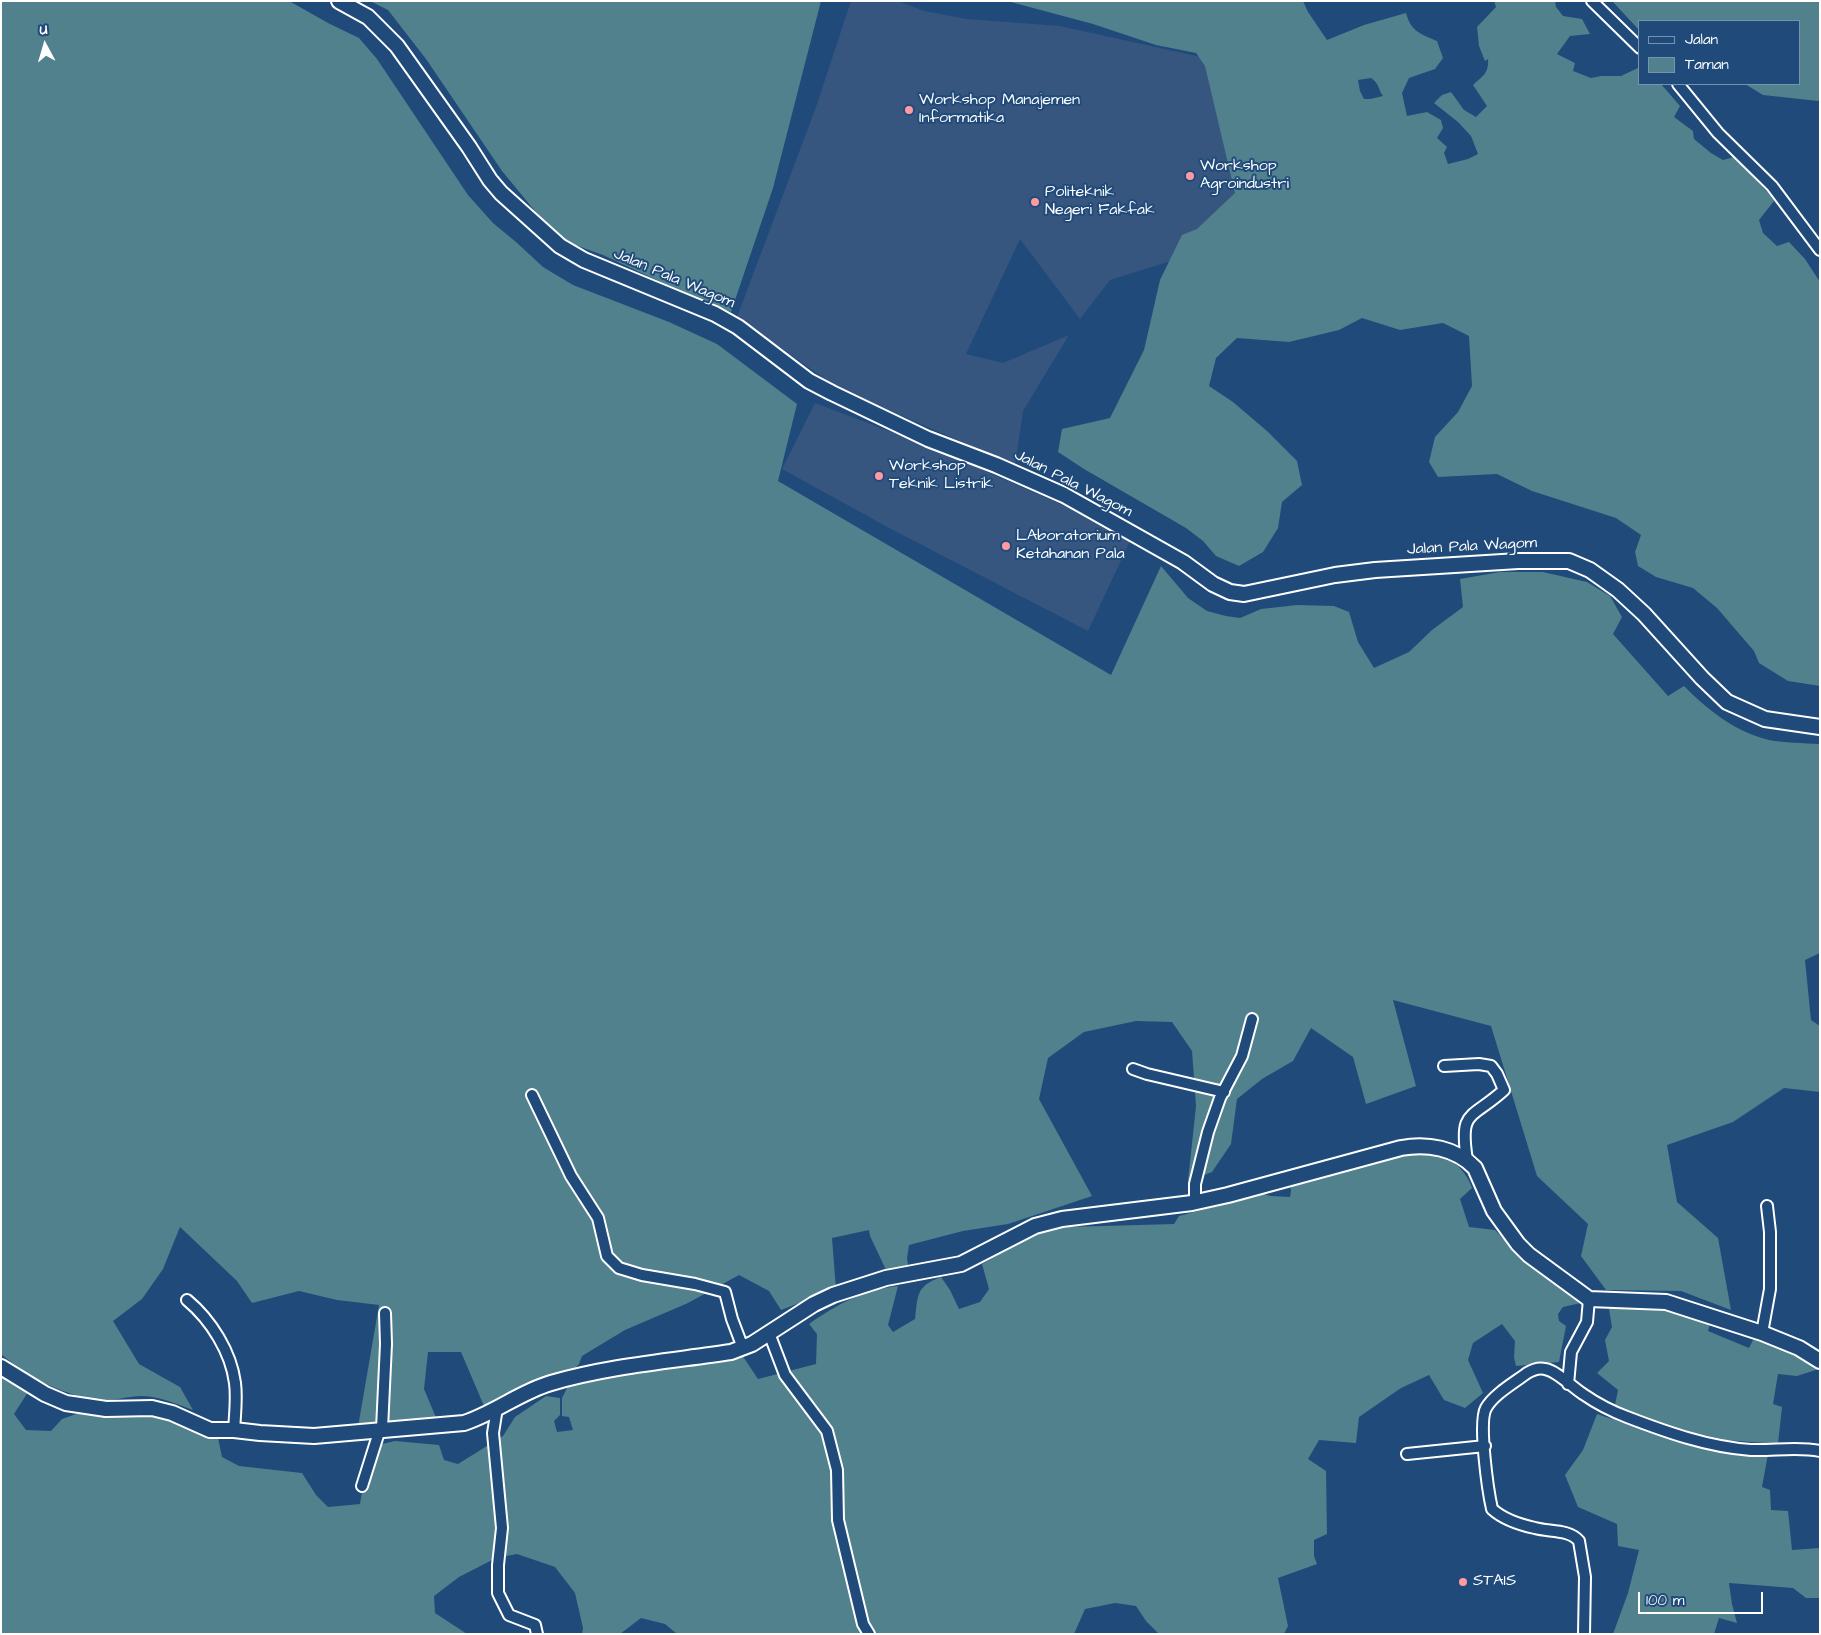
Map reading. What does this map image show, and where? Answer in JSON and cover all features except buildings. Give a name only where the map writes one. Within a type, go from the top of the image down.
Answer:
[{"type":"main road","name":"Jalan Pala Wagom","points":[[339,1],[368,16],[397,46],[469,147],[490,180],[506,198],[560,246],[584,260],[715,314],[738,327],[809,381],[928,439],[996,465],[1072,500],[1183,562],[1218,587],[1230,592],[1244,594],[1335,575],[1375,570],[1518,561],[1569,561],[1590,570],[1618,590],[1644,614],[1702,678],[1727,702],[1765,719],[1820,727]]},
{"type":"main road","points":[[1,1367],[45,1394],[66,1403],[106,1409],[152,1408],[172,1413],[210,1430],[314,1436],[464,1423],[480,1418],[532,1389],[567,1379],[616,1369],[730,1352],[743,1348],[814,1304],[833,1295],[886,1278],[961,1264],[1041,1224],[1062,1219],[1194,1202],[1228,1195],[1423,1145],[1445,1149],[1467,1160],[1475,1168],[1499,1220],[1518,1244],[1529,1255],[1589,1298],[1666,1302],[1762,1333],[1799,1348],[1820,1361]]},
{"type":"street","points":[[1592,1],[1638,46]]},
{"type":"street","points":[[1679,85],[1718,133],[1772,186],[1820,250]]},
{"type":"street","points":[[1194,1202],[1195,1184],[1208,1132],[1224,1092],[1242,1056],[1252,1019]]},
{"type":"street","points":[[1444,1066],[1479,1064],[1491,1066],[1504,1090],[1486,1106],[1470,1115],[1464,1126],[1467,1160]]},
{"type":"street","points":[[1134,1069],[1147,1074],[1224,1092]]},
{"type":"street","points":[[532,1095],[570,1176],[598,1218],[607,1256],[618,1268],[642,1275],[695,1284],[725,1292],[743,1348]]},
{"type":"street","points":[[1762,1333],[1770,1289],[1770,1232],[1767,1206]]},
{"type":"street","points":[[1568,1384],[1571,1352],[1587,1322],[1589,1298]]},
{"type":"street","points":[[188,1300],[201,1312],[218,1338],[232,1369],[236,1391],[234,1430]]},
{"type":"street","points":[[362,1486],[381,1429],[386,1336],[385,1313]]},
{"type":"street","points":[[769,1333],[785,1374],[828,1431],[837,1470],[838,1520],[863,1624],[869,1634]]},
{"type":"street","points":[[1584,1634],[1585,1577],[1580,1543],[1573,1536],[1534,1528],[1506,1518],[1492,1509],[1486,1468],[1483,1417],[1485,1409],[1492,1400],[1533,1369],[1545,1369],[1583,1394],[1620,1414],[1660,1430],[1730,1448],[1752,1450],[1808,1448],[1820,1450]]},
{"type":"street","points":[[497,1408],[493,1434],[502,1528],[498,1565],[498,1593],[509,1615],[535,1625],[537,1634]]},
{"type":"street","points":[[1407,1454],[1485,1446]]},
{"type":"shaded area","name":"Politeknik Negeri Fakfak","points":[[851,1],[898,1],[924,11],[967,19],[1060,26],[1210,59],[1255,121],[1225,244],[1110,280],[1080,319],[1020,239],[966,354],[1003,363],[1069,335],[1023,411],[1015,465],[838,388],[737,317],[816,107]]},
{"type":"shaded area","points":[[815,403],[923,444],[1109,525],[1132,537],[1088,631],[891,529],[782,469]]},
{"type":"green space","points":[[1,1],[289,1],[359,38],[377,59],[468,195],[493,223],[543,267],[573,285],[669,322],[717,344],[797,404],[778,481],[1111,675],[1161,566],[1188,598],[1207,611],[1226,616],[1240,618],[1261,609],[1297,605],[1334,606],[1349,612],[1358,642],[1374,668],[1409,652],[1432,630],[1463,607],[1460,579],[1500,572],[1543,572],[1587,582],[1610,596],[1622,617],[1613,634],[1668,696],[1684,686],[1712,712],[1745,732],[1769,740],[1820,744],[1820,953],[1805,960],[1811,1020],[1820,1026],[1820,1092],[1784,1088],[1733,1122],[1667,1145],[1677,1202],[1718,1238],[1731,1310],[1681,1291],[1606,1290],[1581,1256],[1588,1224],[1537,1176],[1491,1026],[1393,1000],[1416,1086],[1366,1104],[1353,1057],[1311,1028],[1293,1061],[1262,1079],[1237,1099],[1231,1144],[1212,1172],[1188,1181],[1196,1106],[1192,1051],[1172,1022],[1136,1021],[1084,1032],[1048,1058],[1039,1099],[1092,1196],[1008,1224],[963,1231],[909,1245],[908,1265],[887,1272],[869,1230],[832,1238],[836,1289],[781,1310],[769,1291],[739,1275],[688,1303],[625,1330],[582,1356],[579,1364],[567,1376],[524,1387],[484,1406],[461,1352],[428,1352],[424,1389],[437,1420],[358,1427],[379,1305],[337,1300],[299,1291],[252,1303],[237,1281],[180,1227],[163,1269],[142,1299],[113,1321],[139,1364],[180,1387],[193,1410],[147,1396],[102,1400],[75,1395],[48,1385],[12,1363],[1,1354]]},
{"type":"green space","points":[[370,1],[821,1],[773,188],[731,312],[603,255],[567,242],[539,216],[502,171],[426,59],[388,10]]},
{"type":"green space","points":[[1007,1],[1303,1],[1308,12],[1327,40],[1364,25],[1406,13],[1417,32],[1437,41],[1443,58],[1435,69],[1409,78],[1402,93],[1407,116],[1427,112],[1441,120],[1443,128],[1437,138],[1447,147],[1444,153],[1448,164],[1468,159],[1478,154],[1471,136],[1458,122],[1434,103],[1442,95],[1451,92],[1464,110],[1476,117],[1487,106],[1473,85],[1485,74],[1488,64],[1488,59],[1485,61],[1479,46],[1477,27],[1496,7],[1494,1],[1555,1],[1556,7],[1563,16],[1582,19],[1590,34],[1570,36],[1557,54],[1575,63],[1573,71],[1591,78],[1621,76],[1638,68],[1638,85],[1662,85],[1680,106],[1674,117],[1693,131],[1694,139],[1723,160],[1734,157],[1770,195],[1774,201],[1759,220],[1763,233],[1777,246],[1789,242],[1805,259],[1820,282],[1820,686],[1788,681],[1759,663],[1754,651],[1717,608],[1693,588],[1656,577],[1638,566],[1635,552],[1641,535],[1616,518],[1532,491],[1497,474],[1438,477],[1429,462],[1435,437],[1458,412],[1472,386],[1469,336],[1443,323],[1400,330],[1362,318],[1339,330],[1289,342],[1237,338],[1216,358],[1209,386],[1233,402],[1267,431],[1297,461],[1302,485],[1282,502],[1278,528],[1263,552],[1239,566],[1216,556],[1203,541],[1186,528],[1058,452],[1062,429],[1110,418],[1144,350],[1160,280],[1182,235],[1197,229],[1235,193],[1205,66],[1196,53],[1156,45],[1093,24]],"holes":[[[1371,78],[1377,84],[1383,96],[1364,99],[1358,80]]]},
{"type":"green space","points":[[1612,1],[1820,1],[1820,100],[1763,95],[1747,85],[1801,85],[1801,20],[1638,20],[1638,29]]},
{"type":"green space","points":[[1418,1151],[1435,1152],[1447,1157],[1458,1165],[1466,1176],[1472,1188],[1460,1199],[1469,1227],[1495,1230],[1519,1255],[1543,1274],[1585,1302],[1563,1307],[1558,1314],[1559,1321],[1566,1326],[1559,1362],[1516,1366],[1514,1357],[1515,1341],[1502,1324],[1473,1343],[1468,1360],[1483,1393],[1465,1408],[1444,1400],[1429,1375],[1401,1388],[1359,1417],[1356,1443],[1319,1440],[1308,1459],[1326,1471],[1327,1534],[1314,1540],[1314,1556],[1317,1564],[1278,1578],[1288,1626],[1284,1634],[1159,1634],[1146,1621],[1136,1606],[1115,1603],[1085,1609],[1074,1634],[677,1634],[665,1624],[641,1618],[620,1634],[582,1634],[583,1628],[575,1593],[555,1567],[517,1554],[496,1558],[459,1577],[434,1596],[435,1613],[467,1634],[1,1634],[1,1369],[30,1389],[14,1414],[26,1430],[51,1431],[62,1419],[79,1413],[163,1417],[218,1438],[222,1457],[239,1466],[302,1473],[316,1495],[328,1507],[360,1504],[369,1447],[395,1441],[439,1445],[444,1460],[458,1464],[503,1436],[515,1417],[546,1396],[560,1398],[560,1415],[554,1421],[557,1432],[573,1430],[569,1417],[562,1416],[562,1398],[568,1386],[637,1372],[742,1355],[758,1379],[816,1364],[817,1334],[809,1324],[830,1310],[862,1295],[898,1286],[888,1325],[893,1332],[915,1319],[920,1292],[927,1284],[941,1277],[959,1309],[980,1302],[989,1289],[982,1264],[1038,1232],[1067,1227],[1174,1224],[1179,1216],[1263,1194],[1290,1197],[1290,1184]]},
{"type":"green space","points":[[1608,1303],[1665,1306],[1711,1320],[1708,1331],[1749,1348],[1754,1338],[1807,1358],[1819,1369],[1797,1376],[1778,1374],[1773,1404],[1782,1407],[1778,1444],[1725,1440],[1663,1425],[1615,1405],[1618,1390],[1597,1373],[1609,1361],[1605,1340],[1612,1327]]},
{"type":"green space","points":[[1597,1414],[1651,1432],[1695,1443],[1768,1454],[1762,1487],[1770,1490],[1771,1510],[1788,1511],[1792,1550],[1820,1548],[1820,1598],[1806,1598],[1793,1588],[1729,1583],[1737,1623],[1719,1618],[1714,1634],[1613,1634],[1628,1593],[1639,1550],[1618,1546],[1617,1524],[1578,1507],[1565,1475],[1583,1450]]},
{"type":"place","name":"Workshop Manajemen Informatika","points":[[909,110]]},
{"type":"place","name":"Workshop Agroindustri","points":[[1190,176]]},
{"type":"place","name":"Politeknik Negeri Fakfak","points":[[1035,202]]},
{"type":"place","name":"Workshop Teknik Listrik","points":[[879,476]]},
{"type":"place","name":"LAboratorium Ketahanan Pala","points":[[1006,546]]},
{"type":"place","name":"STAIS","points":[[1463,1582]]}]
